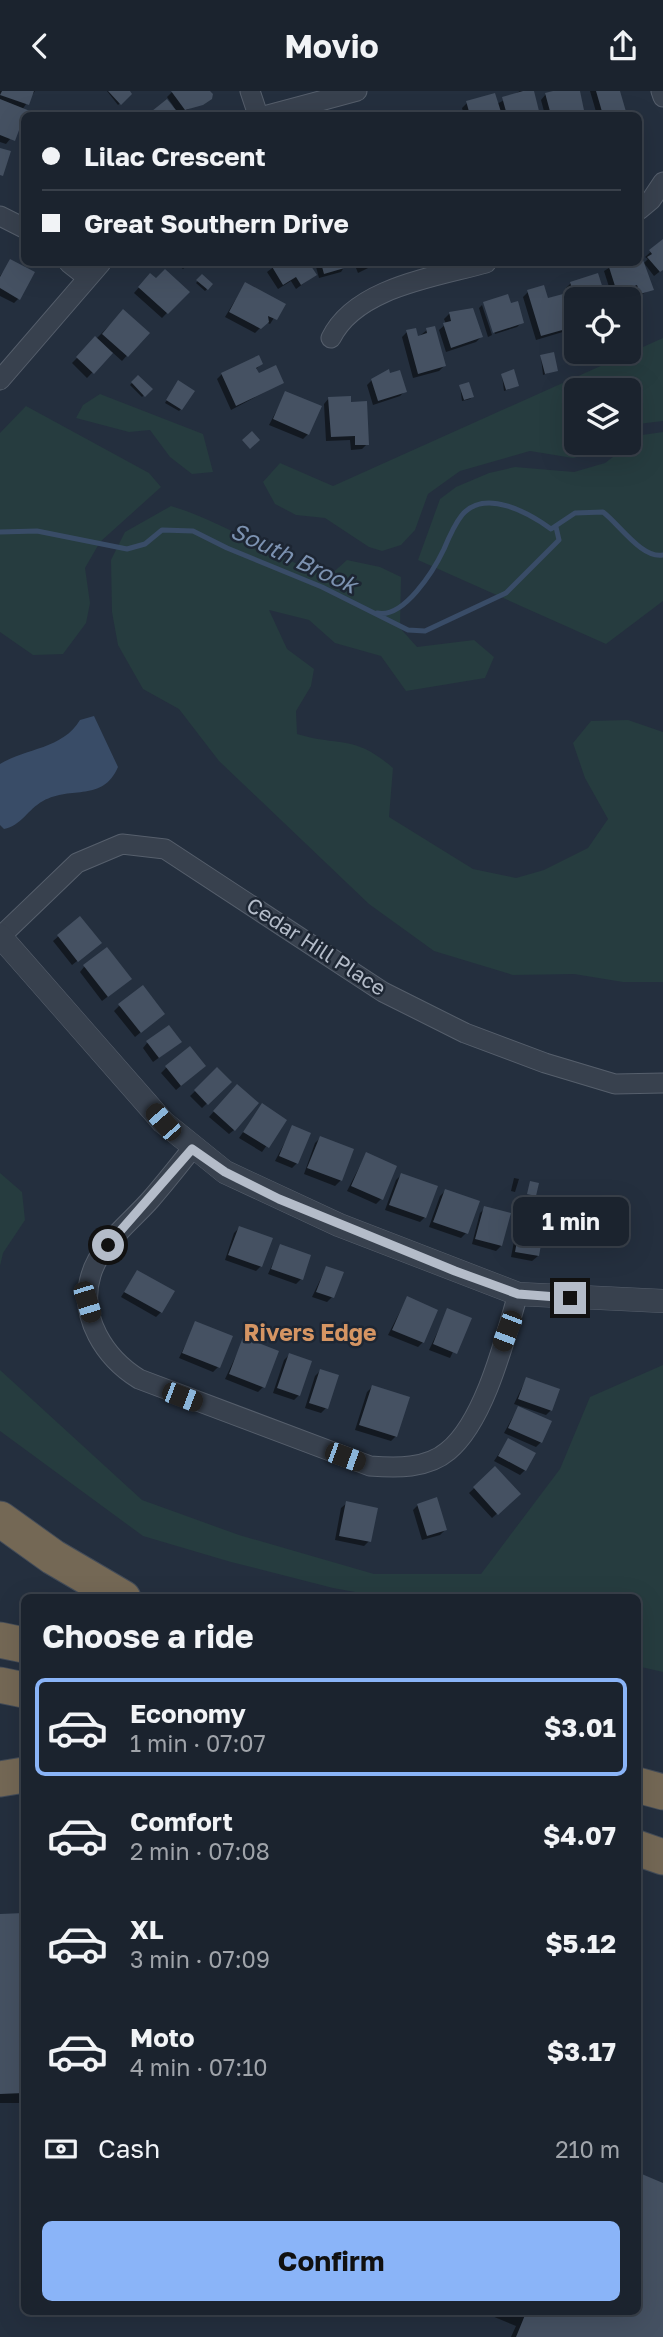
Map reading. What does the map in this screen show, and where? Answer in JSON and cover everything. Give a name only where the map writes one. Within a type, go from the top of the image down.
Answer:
[{"type":"highway","points":[[0,1519],[53,1557],[116,1594]]},
{"type":"highway","points":[[0,1640],[21,1644]]},
{"type":"highway","points":[[0,1685],[21,1689]]},
{"type":"highway","points":[[0,1779],[21,1776]]},
{"type":"highway","points":[[641,1786],[663,1792]]},
{"type":"highway","points":[[641,1849],[663,1857]]},
{"type":"street","points":[[250,91],[257,112]]},
{"type":"street","points":[[279,112],[357,91]]},
{"type":"street","points":[[661,91],[663,97]]},
{"type":"street","points":[[642,208],[651,200],[663,182]]},
{"type":"street","points":[[0,216],[21,226]]},
{"type":"street","points":[[73,266],[88,278]]},
{"type":"street","points":[[0,380],[99,266]]},
{"type":"street","points":[[331,338],[351,311],[375,297],[476,266]]},
{"type":"street","name":"Cedar Hill Place","points":[[0,937],[77,863],[122,844],[165,849],[383,992],[465,1033],[545,1063],[615,1084],[663,1083]]},
{"type":"street","points":[[0,937],[163,1122],[192,1149],[225,1172],[279,1199],[518,1294],[663,1301]]},
{"type":"street","points":[[192,1149],[108,1245],[91,1274],[87,1302],[99,1341],[119,1367],[139,1379],[370,1467],[407,1468],[447,1452],[474,1419],[518,1294]]},
{"type":"green space","points":[[663,338],[663,421],[641,424],[641,378],[574,378],[605,364],[641,364],[641,348]]},
{"type":"green space","points":[[564,382],[564,455],[585,455],[573,458],[530,451],[460,471],[428,494],[415,530],[401,545],[382,551],[369,547],[325,518],[296,515],[275,504],[263,482],[280,463],[333,486]]},
{"type":"green space","points":[[100,394],[203,434],[213,472],[192,474],[170,457],[150,430],[129,432],[76,418],[83,405]]},
{"type":"green space","points":[[26,406],[149,473],[161,487],[100,542],[85,568],[90,603],[86,623],[63,654],[33,655],[0,632],[0,433]]},
{"type":"green space","points":[[663,432],[663,601],[606,644],[418,560],[440,499],[456,487],[489,473],[515,467],[574,472],[605,463],[616,455],[641,455],[642,435]]},
{"type":"green space","points":[[171,506],[212,521],[328,577],[347,560],[380,567],[401,577],[400,628],[417,647],[474,640],[494,657],[485,678],[406,691],[381,656],[335,643],[309,620],[269,610],[287,649],[314,669],[311,686],[296,711],[297,734],[347,743],[379,757],[393,768],[389,817],[473,869],[516,878],[544,870],[588,848],[608,819],[585,778],[573,743],[591,721],[628,720],[663,732],[663,982],[623,982],[574,974],[513,975],[434,951],[369,904],[219,761],[179,709],[143,689],[118,645],[112,612],[111,560],[125,532]]},
{"type":"green space","points":[[0,1173],[22,1192],[25,1220],[3,1253],[0,1266]]},
{"type":"green space","points":[[663,1365],[663,1672],[641,1667],[641,1594],[366,1594],[333,1588],[143,1536],[0,1431],[0,1370],[142,1500],[239,1535],[374,1574],[481,1574],[560,1469],[590,1397]]},
{"type":"water","points":[[94,716],[118,767],[111,778],[95,789],[54,796],[43,801],[20,821],[4,829],[0,825],[0,764],[64,737],[80,720]]},
{"type":"building","points":[[2,91],[34,91],[29,105],[0,95]]},
{"type":"building","points":[[108,91],[130,91],[132,94],[121,105]]},
{"type":"building","points":[[171,91],[210,91],[213,94],[212,99],[203,105],[185,110]]},
{"type":"building","points":[[534,91],[539,111],[506,112],[502,97]]},
{"type":"building","points":[[580,91],[584,112],[550,112],[545,93]]},
{"type":"building","points":[[596,91],[620,91],[626,112],[602,112]]},
{"type":"building","points":[[495,93],[501,112],[469,112],[466,101]]},
{"type":"building","points":[[0,99],[30,111],[21,112],[21,125],[15,141],[0,135]]},
{"type":"building","points":[[167,99],[178,112],[151,112]]},
{"type":"building","points":[[0,148],[11,151],[3,176],[0,175]]},
{"type":"building","points":[[663,239],[663,270],[660,272],[647,257],[652,254],[649,250]]},
{"type":"building","points":[[642,257],[654,290],[641,294],[641,287],[637,285],[615,286],[609,266],[642,266]]},
{"type":"building","points":[[10,259],[35,272],[20,300],[0,288],[0,277]]},
{"type":"building","points":[[272,266],[311,266],[317,275],[301,285],[296,277],[283,285]]},
{"type":"building","points":[[322,266],[348,267],[324,274]]},
{"type":"building","points":[[165,269],[190,292],[168,314],[138,287],[150,273],[156,278]]},
{"type":"building","points":[[598,273],[602,287],[571,287],[570,282]]},
{"type":"building","points":[[202,274],[213,284],[208,290],[196,280]]},
{"type":"building","points":[[245,282],[286,304],[277,320],[268,316],[269,322],[261,329],[229,312]]},
{"type":"building","points":[[544,285],[548,298],[563,294],[564,330],[541,336],[527,290]]},
{"type":"building","points":[[508,294],[511,303],[518,301],[524,323],[493,333],[483,302]]},
{"type":"building","points":[[473,308],[483,337],[451,348],[443,323],[451,321],[449,312]]},
{"type":"building","points":[[123,309],[150,333],[128,357],[102,334]]},
{"type":"building","points":[[435,326],[446,366],[418,374],[406,330],[416,328],[418,336],[427,333],[426,328]]},
{"type":"building","points":[[95,336],[113,353],[94,374],[76,357]]},
{"type":"building","points":[[554,352],[558,371],[545,374],[540,355]]},
{"type":"building","points":[[259,355],[263,364],[256,368],[259,373],[276,365],[284,383],[236,406],[221,373]]},
{"type":"building","points":[[389,369],[390,373],[400,370],[407,392],[378,401],[371,379]]},
{"type":"building","points":[[514,369],[519,386],[506,390],[501,374]]},
{"type":"building","points":[[138,375],[153,389],[145,397],[131,382]]},
{"type":"building","points":[[178,380],[195,391],[182,410],[166,400]]},
{"type":"building","points":[[469,382],[474,397],[464,400],[459,385]]},
{"type":"building","points":[[285,391],[322,406],[309,435],[273,419]]},
{"type":"building","points":[[351,396],[351,402],[367,401],[369,445],[355,445],[355,436],[331,437],[328,397]]},
{"type":"building","points":[[252,431],[260,440],[250,449],[242,440]]},
{"type":"building","points":[[80,916],[102,943],[78,962],[57,935]]},
{"type":"building","points":[[107,947],[132,979],[108,997],[83,965]]},
{"type":"building","points":[[143,985],[165,1014],[141,1033],[118,1004]]},
{"type":"building","points":[[169,1025],[182,1042],[159,1058],[146,1041]]},
{"type":"building","points":[[190,1046],[206,1066],[181,1086],[165,1066]]},
{"type":"building","points":[[217,1067],[232,1082],[208,1105],[194,1090]]},
{"type":"building","points":[[237,1084],[259,1103],[235,1131],[213,1111]]},
{"type":"building","points":[[262,1103],[287,1120],[269,1148],[243,1132]]},
{"type":"building","points":[[292,1125],[311,1133],[298,1164],[279,1156]]},
{"type":"building","points":[[320,1136],[354,1149],[342,1181],[307,1168]]},
{"type":"building","points":[[366,1152],[397,1166],[383,1200],[351,1186]]},
{"type":"building","points":[[401,1173],[438,1186],[426,1218],[389,1205]]},
{"type":"building","points":[[530,1181],[539,1183],[536,1196],[527,1194]]},
{"type":"building","points":[[445,1189],[480,1201],[468,1234],[433,1222]]},
{"type":"building","points":[[484,1206],[511,1213],[502,1246],[475,1239]]},
{"type":"building","points":[[521,1219],[545,1223],[539,1256],[515,1252]]},
{"type":"building","points":[[239,1226],[273,1238],[262,1267],[228,1255]]},
{"type":"building","points":[[280,1244],[311,1255],[303,1280],[271,1269]]},
{"type":"building","points":[[326,1266],[344,1272],[334,1298],[316,1292]]},
{"type":"building","points":[[137,1270],[175,1291],[162,1313],[124,1292]]},
{"type":"building","points":[[407,1296],[438,1310],[424,1343],[392,1330]]},
{"type":"building","points":[[447,1308],[472,1318],[457,1354],[433,1344]]},
{"type":"building","points":[[195,1321],[233,1336],[220,1368],[182,1353]]},
{"type":"building","points":[[243,1337],[279,1351],[265,1388],[229,1374]]},
{"type":"building","points":[[289,1353],[312,1361],[300,1396],[277,1388]]},
{"type":"building","points":[[320,1369],[339,1375],[328,1409],[309,1403]]},
{"type":"building","points":[[526,1377],[560,1389],[552,1411],[518,1399]]},
{"type":"building","points":[[372,1385],[410,1397],[397,1437],[359,1425]]},
{"type":"building","points":[[518,1406],[552,1421],[542,1443],[508,1428]]},
{"type":"building","points":[[508,1438],[536,1453],[526,1471],[498,1456]]},
{"type":"building","points":[[495,1466],[521,1494],[498,1515],[473,1487]]},
{"type":"building","points":[[437,1497],[447,1530],[427,1536],[417,1504]]},
{"type":"building","points":[[346,1501],[378,1508],[371,1542],[339,1536]]},
{"type":"building","points":[[21,1913],[21,2093],[0,2094],[0,1914]]},
{"type":"building","points":[[641,2174],[663,2183],[663,2337],[516,2337],[525,2315],[641,2315]]},
{"type":"waterway","points":[[377,613],[387,613],[397,608],[417,591],[433,569],[462,515],[472,507],[483,504],[494,503],[519,510],[551,529],[575,513],[603,512],[639,547],[655,555],[663,555]]},
{"type":"waterway","name":"South Brook","points":[[0,532],[37,531],[127,549],[145,544],[162,530],[193,531],[322,587],[408,630],[425,631],[506,593],[559,540],[556,527]]},
{"type":"district","name":"Rivers Edge","points":[[310,1333]]},
{"type":"route","points":[[108,1245],[151,1200],[192,1149],[225,1172],[279,1199],[455,1271],[518,1294],[570,1298]]}]
